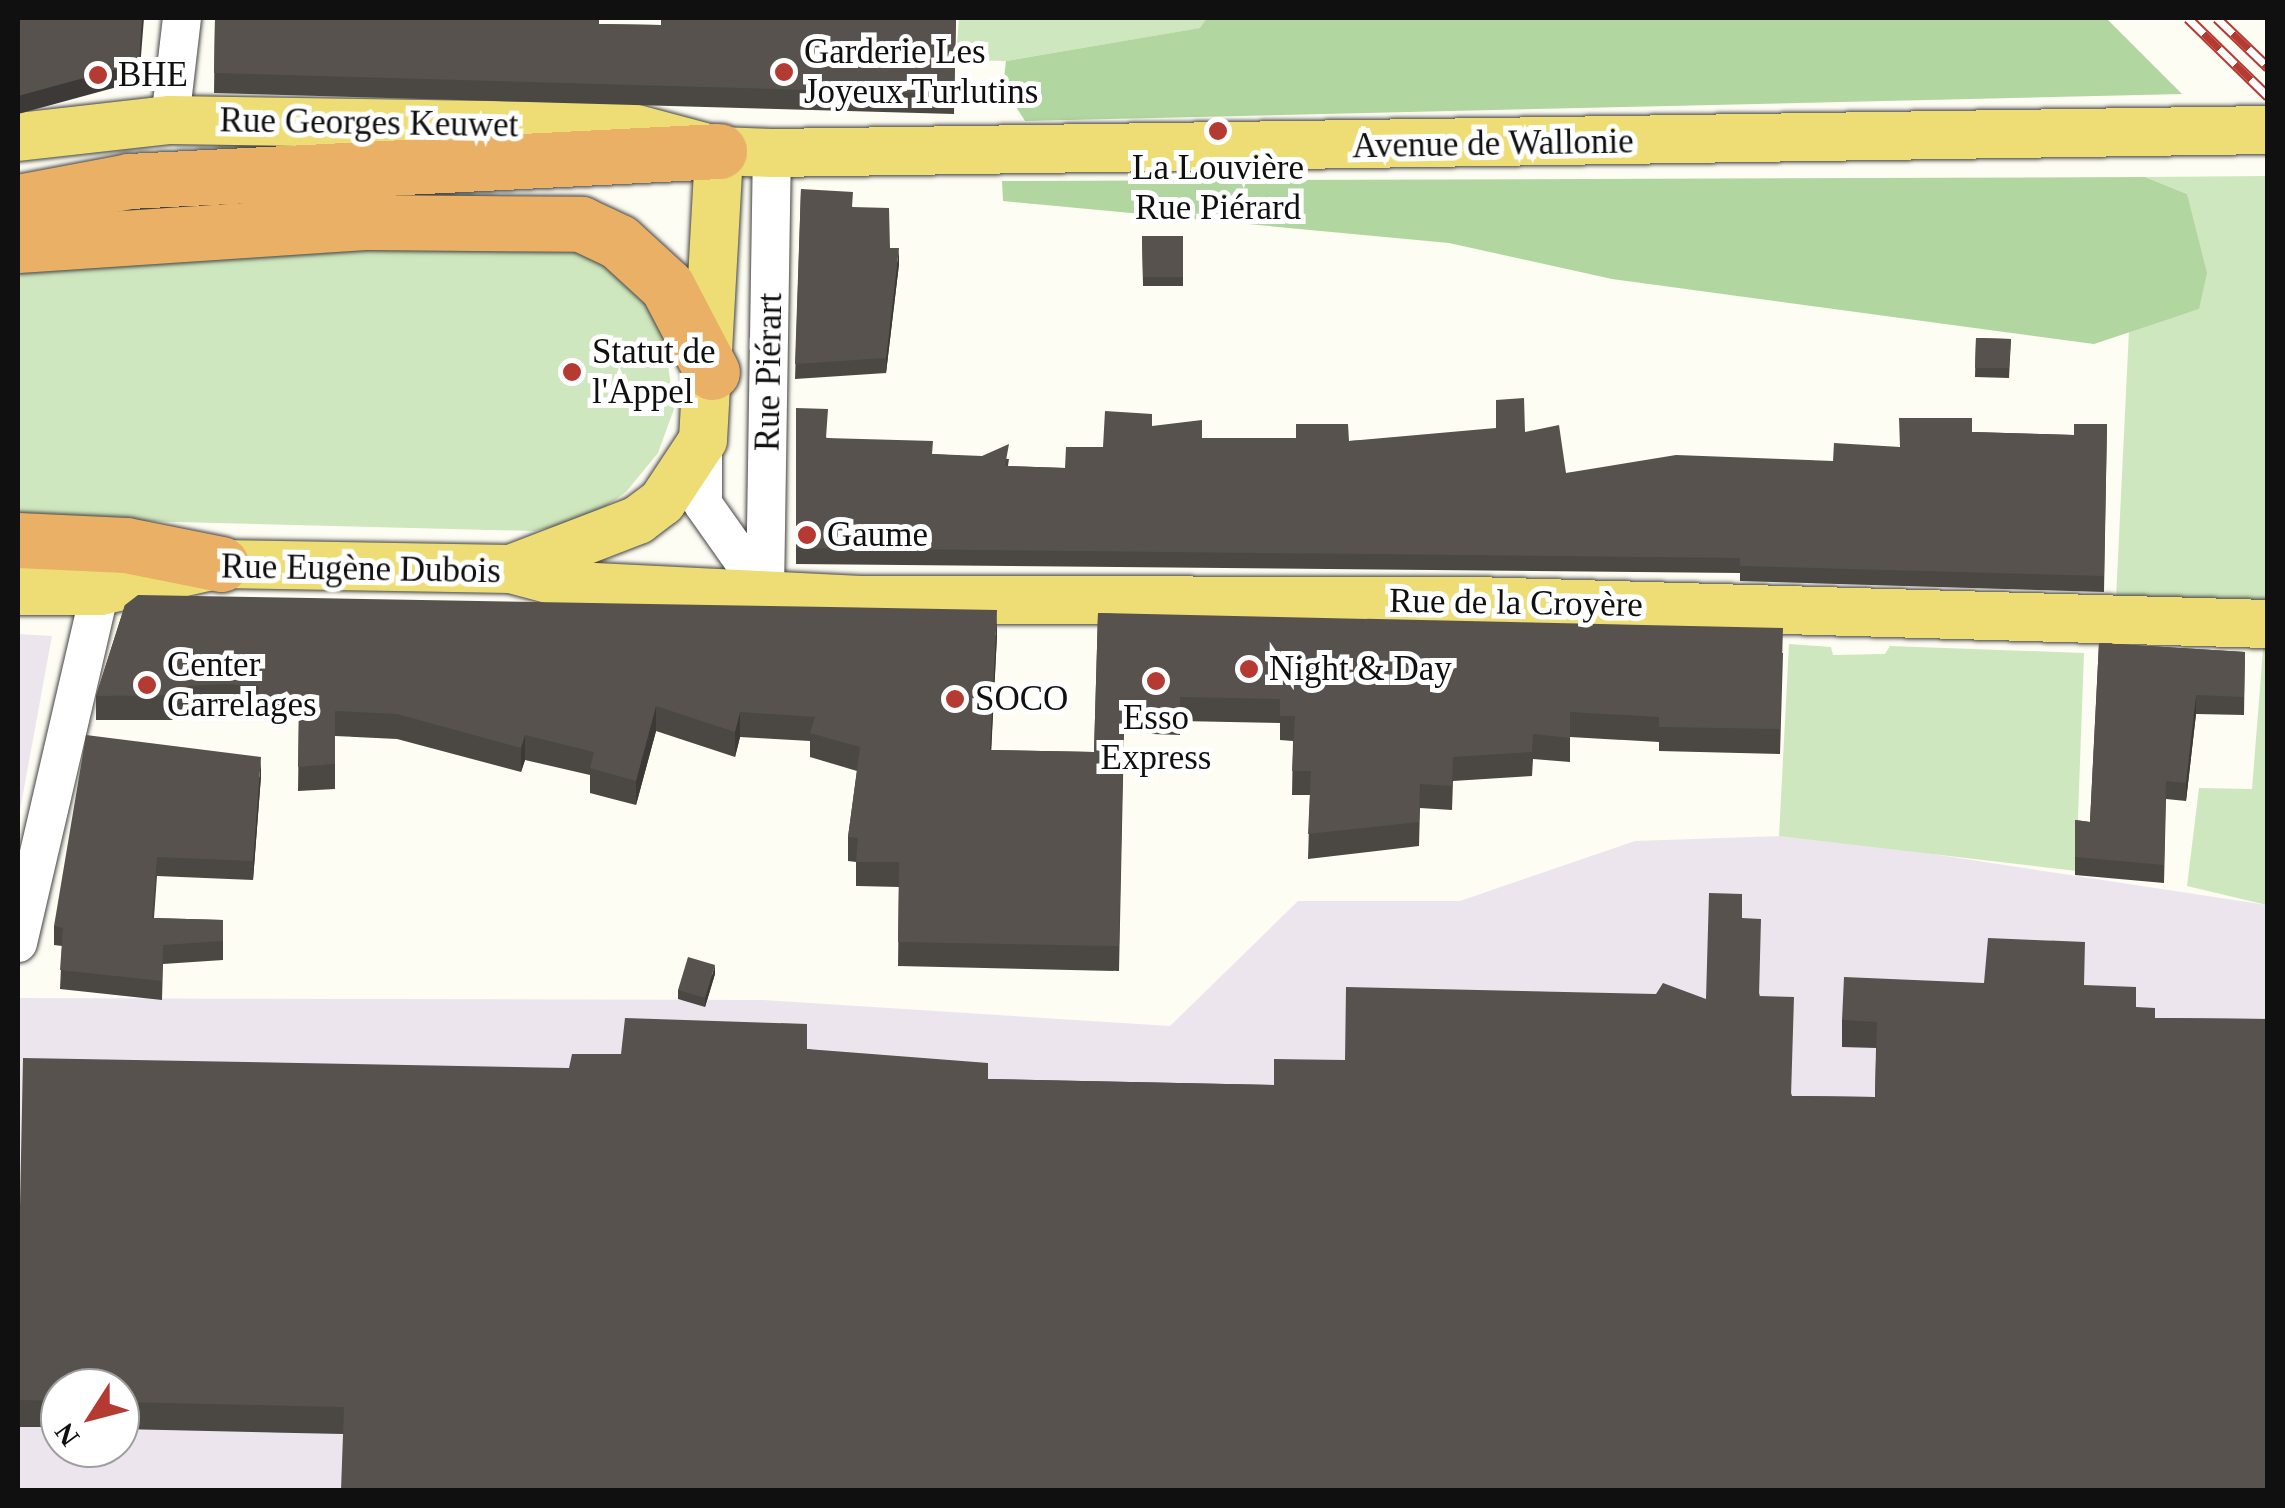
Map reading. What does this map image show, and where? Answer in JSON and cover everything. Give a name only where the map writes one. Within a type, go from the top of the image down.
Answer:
[{"type":"highway","points":[[18,202],[130,181],[719,151]]},
{"type":"highway","points":[[18,245],[349,222],[581,224],[619,242],[668,286],[712,372]]},
{"type":"highway","points":[[18,540],[126,545],[221,564]]},
{"type":"main road","name":"Rue Georges Keuwet","points":[[18,137],[170,120],[629,127],[719,151]]},
{"type":"main road","name":"Avenue de Wallonie","points":[[719,151],[2268,130]]},
{"type":"main road","points":[[511,569],[638,520],[662,502],[703,440],[712,372],[719,151]]},
{"type":"main road","name":"Rue Eugène Dubois","points":[[18,592],[100,591],[221,564],[511,569],[575,586],[765,592]]},
{"type":"main road","name":"Rue de la Croyère","points":[[765,592],[2268,624]]},
{"type":"street","points":[[170,120],[182,18]]},
{"type":"street","name":"Rue Piérart","points":[[765,592],[772,153]]},
{"type":"street","points":[[703,440],[703,504],[765,592]]},
{"type":"street","points":[[18,943],[100,591]]},
{"type":"shaded area","points":[[18,634],[52,636],[18,821]]},
{"type":"shaded area","points":[[1808,835],[2267,905],[2267,1490],[18,1490],[18,998],[763,1000],[1170,1026],[1298,901],[1460,901],[1635,841]]},
{"type":"green space","points":[[959,18],[1207,18],[1201,28],[1006,61],[956,60]]},
{"type":"green space","points":[[1207,18],[2106,18],[2182,94],[1025,121],[1003,86],[1006,61],[1200,28]]},
{"type":"green space","points":[[2267,176],[2267,905],[2187,886],[2199,788],[2252,789],[2265,625],[2115,619],[2129,330],[2199,309],[2187,194],[2145,177]]},
{"type":"green space","points":[[2145,177],[2187,194],[2207,273],[2199,309],[2094,344],[1612,279],[1449,243],[1003,201],[1002,181]]},
{"type":"green space","points":[[140,246],[573,247],[628,281],[663,327],[674,409],[658,453],[626,492],[588,519],[534,531],[18,518],[18,260]]},
{"type":"green space","points":[[1789,644],[1831,647],[1833,655],[1885,654],[1890,646],[2084,653],[2076,871],[1779,836]]},
{"type":"building","points":[[18,18],[142,18],[139,63],[18,96]]},
{"type":"building","points":[[215,18],[599,18],[599,24],[661,25],[661,18],[956,18],[954,94],[214,73]]},
{"type":"building","points":[[801,189],[853,192],[852,207],[889,208],[890,248],[899,248],[886,358],[795,364]]},
{"type":"building","points":[[1142,236],[1183,236],[1183,277],[1143,277]]},
{"type":"building","points":[[1976,338],[2011,339],[2009,368],[1975,368]]},
{"type":"building","points":[[1524,398],[1525,432],[1559,425],[1566,473],[1676,455],[1833,461],[1834,443],[1900,447],[1899,418],[1972,418],[1972,432],[2074,435],[2074,424],[2107,424],[2104,576],[1740,566],[1740,558],[796,548],[796,408],[828,409],[826,438],[933,441],[932,454],[982,456],[1009,444],[1005,466],[1065,468],[1066,447],[1103,447],[1105,411],[1152,414],[1152,426],[1202,420],[1202,438],[1296,438],[1296,424],[1348,424],[1349,441],[1496,428],[1496,400]]},
{"type":"building","points":[[138,595],[997,610],[990,750],[1094,752],[1098,613],[1783,628],[1780,729],[1659,727],[1659,717],[1570,712],[1570,738],[1533,734],[1532,752],[1453,757],[1452,786],[1420,784],[1419,822],[1308,834],[1311,771],[1292,771],[1295,716],[1280,716],[1280,699],[1180,697],[1180,710],[1124,709],[1119,946],[898,942],[899,862],[856,862],[858,838],[848,837],[860,747],[810,733],[815,717],[740,712],[735,732],[656,706],[636,781],[590,768],[594,752],[525,735],[521,748],[397,714],[335,711],[335,764],[298,767],[299,695],[259,695],[259,686],[226,684],[187,686],[187,695],[96,696],[125,605]]},
{"type":"building","points":[[2099,643],[2245,652],[2244,697],[2196,695],[2186,783],[2166,781],[2164,865],[2075,857],[2075,820],[2090,822]]},
{"type":"building","points":[[86,735],[261,757],[253,861],[157,857],[152,918],[223,920],[223,941],[163,945],[162,981],[60,970],[63,928],[54,926]]},
{"type":"building","points":[[1709,893],[1742,894],[1742,918],[1761,919],[1759,996],[1794,997],[1791,1096],[1875,1097],[1877,1022],[1842,1020],[1844,977],[1984,983],[1988,938],[2085,942],[2084,985],[2136,987],[2136,1007],[2155,1008],[2155,1018],[2268,1019],[2268,1490],[341,1490],[344,1407],[140,1402],[140,1368],[40,1368],[40,1401],[18,1400],[23,1058],[569,1068],[572,1054],[621,1054],[625,1018],[807,1024],[807,1049],[988,1063],[988,1079],[1274,1085],[1274,1059],[1345,1060],[1346,987],[1656,994],[1663,983],[1706,999]]},
{"type":"building","points":[[688,957],[715,965],[705,998],[678,990]]},
{"type":"railway","points":[[2188,18],[2268,96]]},
{"type":"railway","points":[[2217,18],[2268,67]]},
{"type":"place","name":"Garderie Les Joyeux Turlutins","points":[[784,72]]},
{"type":"place","name":"BHE","points":[[98,75]]},
{"type":"place","name":"La Louvière Rue Piérard","points":[[1218,131]]},
{"type":"place","name":"Statut de l'Appel","points":[[572,372]]},
{"type":"place","name":"Gaume","points":[[807,535]]},
{"type":"place","name":"Night & Day","points":[[1249,669]]},
{"type":"place","name":"Esso Express","points":[[1156,681]]},
{"type":"place","name":"Center Carrelages","points":[[147,685]]},
{"type":"place","name":"SOCO","points":[[955,699]]}]
